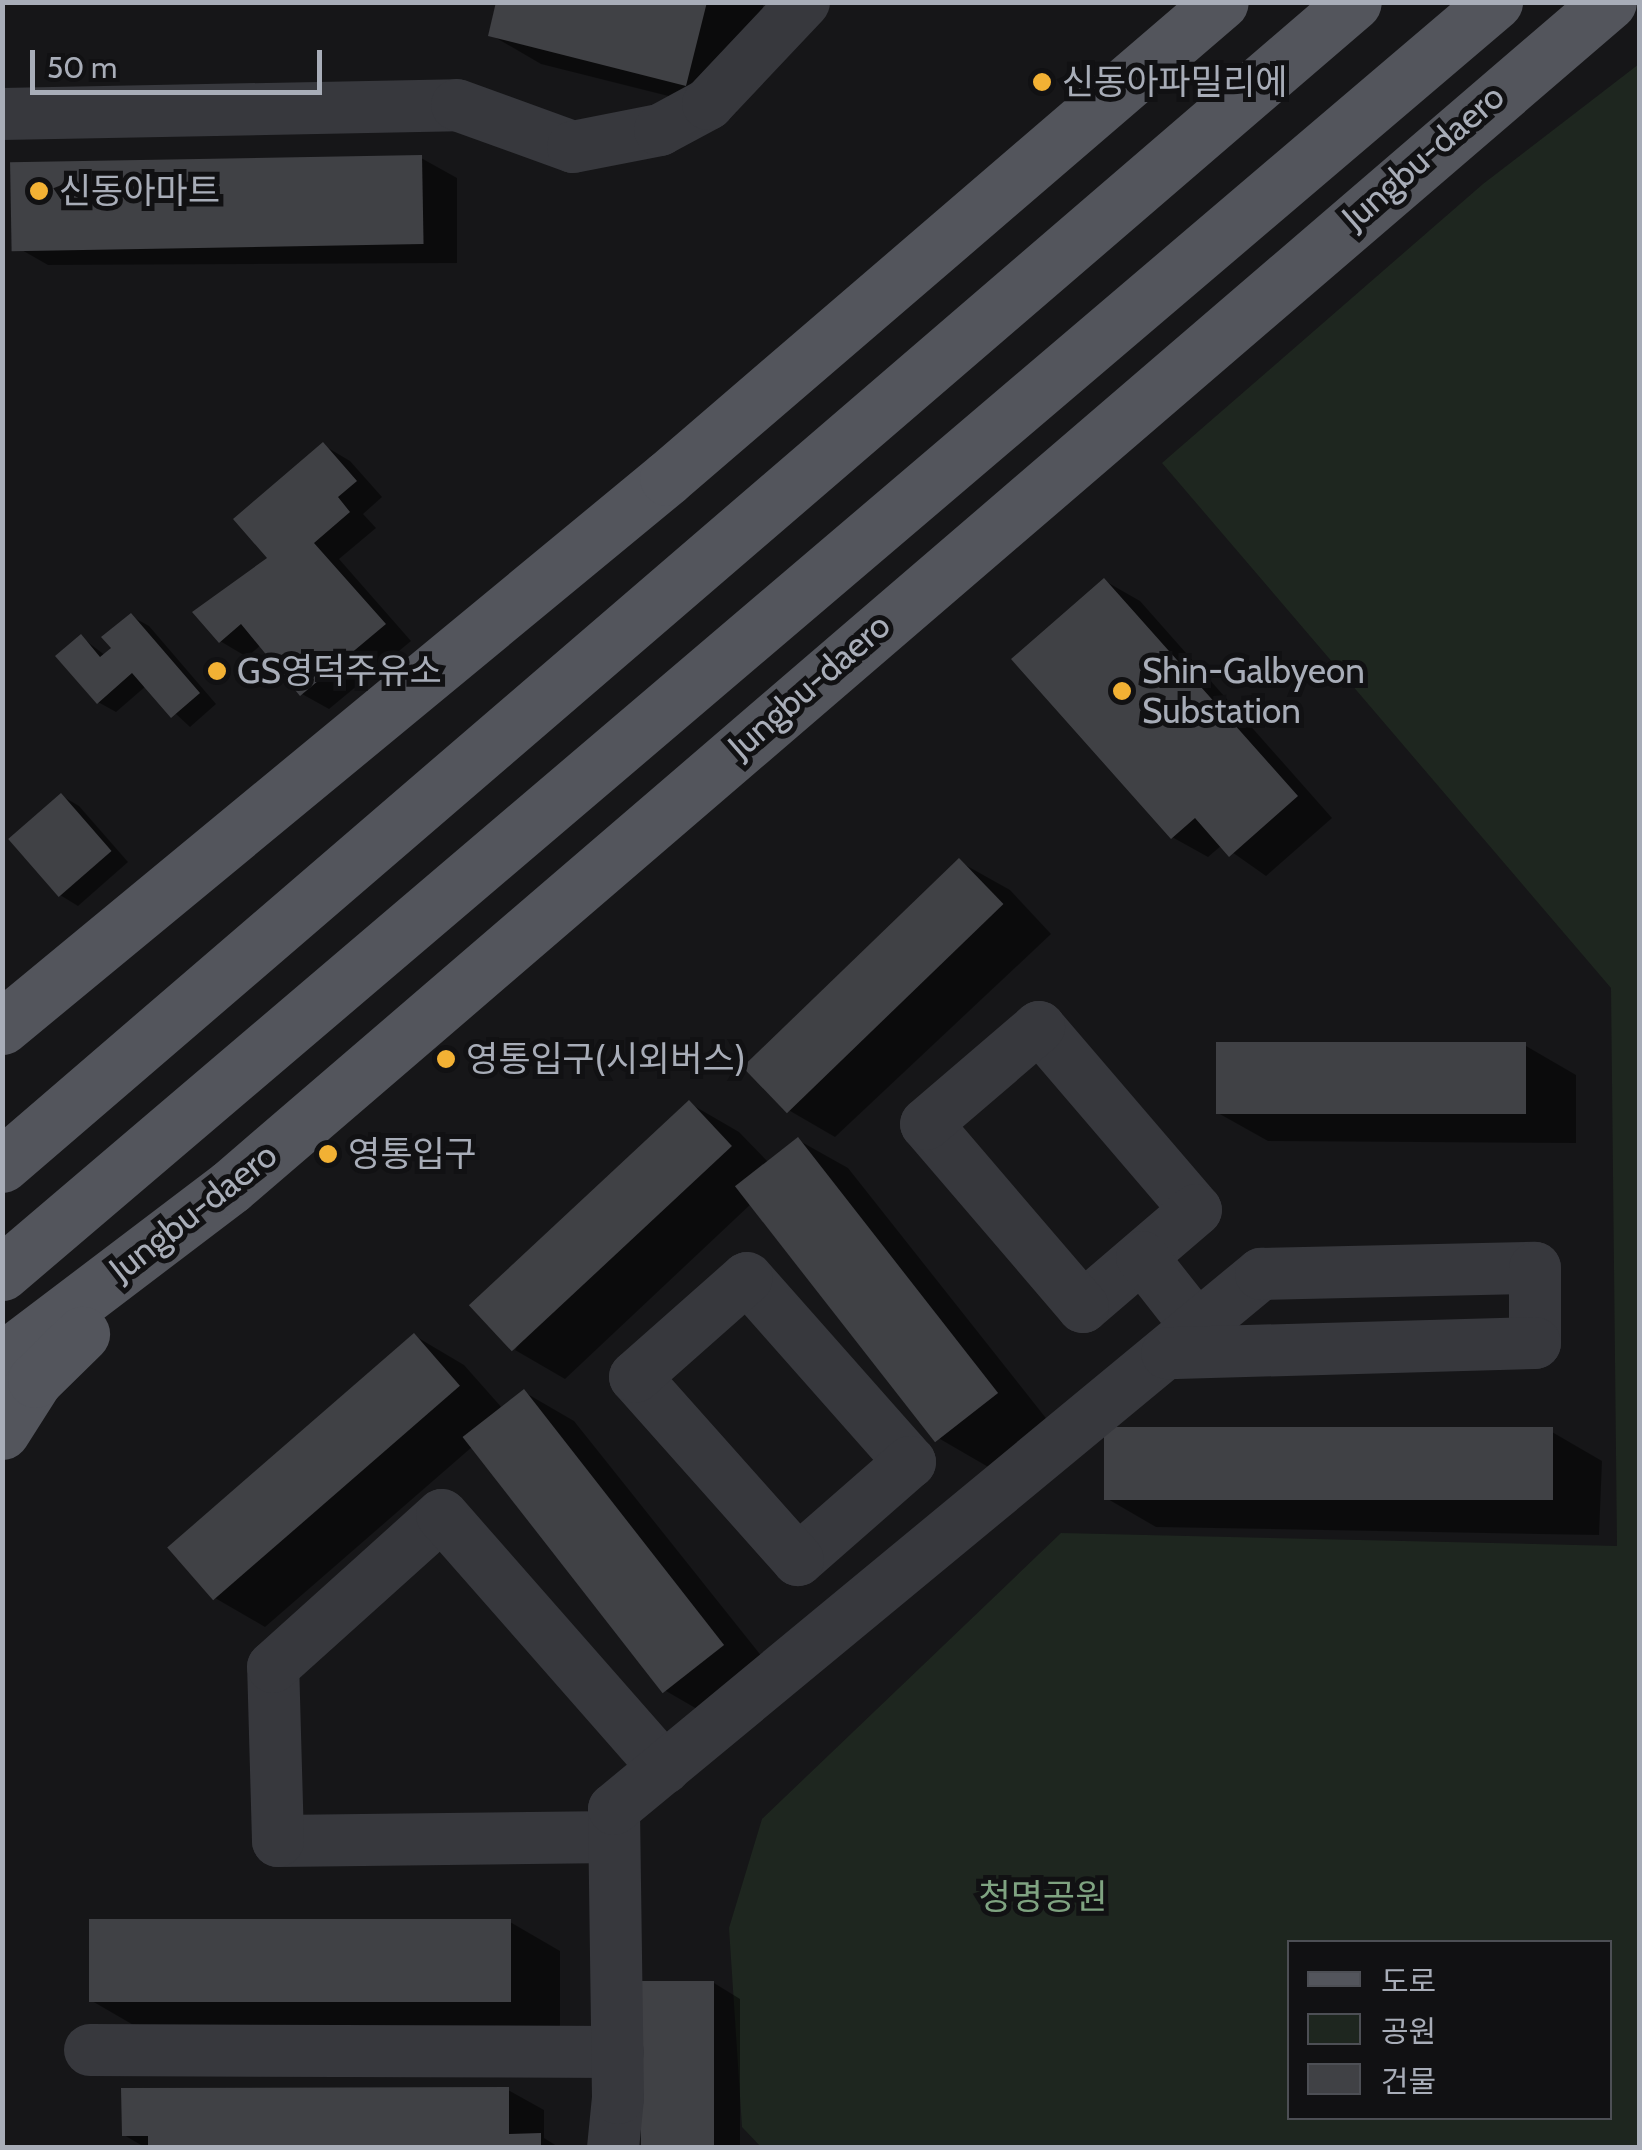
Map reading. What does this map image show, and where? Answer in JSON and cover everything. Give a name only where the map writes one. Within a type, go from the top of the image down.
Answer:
[{"type":"main road","points":[[2,1027],[666,478],[1221,2]]},
{"type":"main road","points":[[2,1165],[1354,2]]},
{"type":"main road","points":[[2,1272],[1496,2]]},
{"type":"main road","name":"Jungbu-daero","points":[[2,1360],[230,1186],[1609,2]]},
{"type":"main road","points":[[2,986],[20,985],[86,957]]},
{"type":"main road","points":[[2,1432],[35,1380],[230,1186]]},
{"type":"lane","points":[[2,114],[457,105],[573,147],[660,130],[708,104],[804,2]]},
{"type":"lane","points":[[1038,1027],[1196,1210],[1142,1256],[1083,1307],[926,1124],[1038,1027]]},
{"type":"lane","points":[[1142,1256],[1182,1340]]},
{"type":"lane","points":[[613,2148],[618,2052],[614,1809],[664,1768],[908,1566],[1262,1274],[1534,1268],[1534,1343],[1182,1340]]},
{"type":"lane","points":[[748,1278],[910,1462],[858,1508],[798,1560],[636,1376],[748,1278]]},
{"type":"lane","points":[[858,1508],[908,1566]]},
{"type":"lane","points":[[614,1837],[278,1842],[273,1667],[442,1515],[664,1768]]},
{"type":"lane","points":[[90,2050],[618,2052]]},
{"type":"green space","name":"청명공원","points":[[1639,64],[1639,2147],[761,2147],[742,2127],[729,1928],[762,1819],[1061,1533],[1617,1546],[1611,988],[1162,463],[1483,184]]},
{"type":"building","points":[[496,2],[707,2],[686,86],[488,36]]},
{"type":"building","points":[[422,155],[424,244],[12,251],[10,162]]},
{"type":"building","points":[[323,442],[357,481],[338,497],[350,512],[314,543],[386,624],[300,696],[241,624],[219,643],[192,612],[267,558],[233,519]]},
{"type":"building","name":"Shin-Galbyeon Substation","points":[[1104,578],[1298,796],[1229,857],[1195,818],[1171,839],[1011,659]]},
{"type":"building","points":[[131,613],[200,693],[171,718],[132,673],[97,704],[55,656],[81,634],[100,657],[111,648],[101,637]]},
{"type":"building","points":[[61,793],[112,851],[59,897],[8,839]]},
{"type":"building","points":[[959,858],[1003,904],[787,1113],[742,1067]]},
{"type":"building","points":[[1216,1042],[1526,1042],[1526,1114],[1216,1114]]},
{"type":"building","points":[[689,1100],[732,1146],[512,1351],[469,1305]]},
{"type":"building","points":[[798,1137],[998,1393],[935,1442],[735,1186]]},
{"type":"building","points":[[414,1333],[460,1386],[213,1600],[167,1548]]},
{"type":"building","points":[[524,1389],[724,1645],[663,1693],[463,1437]]},
{"type":"building","points":[[1104,1427],[1553,1427],[1553,1500],[1104,1500]]},
{"type":"building","points":[[89,1919],[511,1919],[511,2002],[89,2002]]},
{"type":"building","points":[[641,1981],[714,1981],[714,2148],[641,2148]]},
{"type":"building","points":[[509,2087],[509,2134],[541,2133],[541,2148],[148,2148],[148,2136],[122,2136],[121,2088]]},
{"type":"place","name":"신동아파밀리에","points":[[1042,82]]},
{"type":"place","name":"신동아마트","points":[[39,191]]},
{"type":"place","name":"GS영덕주유소","points":[[217,671]]},
{"type":"place","name":"Shin-Galbyeon Substation","points":[[1122,691]]},
{"type":"place","name":"영통입구(시외버스)","points":[[446,1059]]},
{"type":"place","name":"영통입구","points":[[328,1154]]}]
